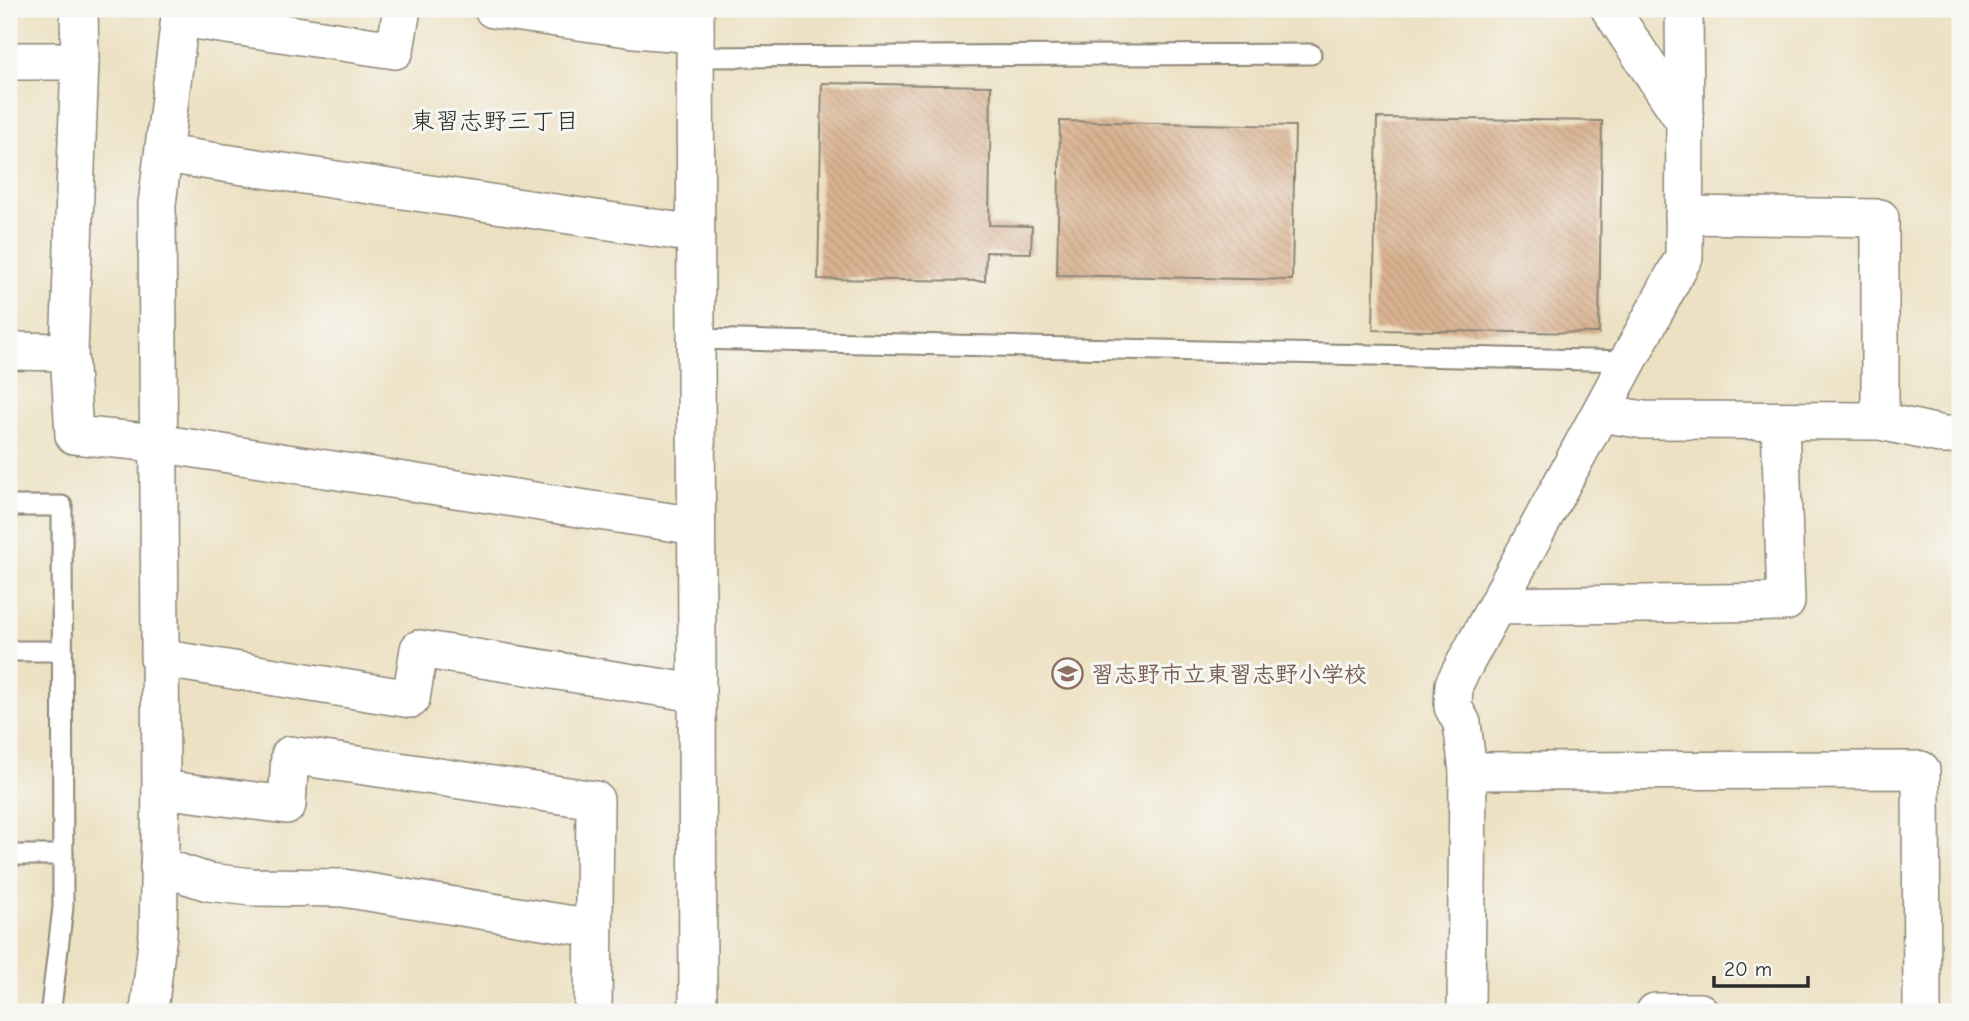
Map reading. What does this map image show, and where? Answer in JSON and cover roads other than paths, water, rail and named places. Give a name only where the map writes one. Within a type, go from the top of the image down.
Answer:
[{"type":"street","points":[[79,9],[80,61],[69,352],[74,435],[158,443],[696,526]]},
{"type":"street","points":[[149,1012],[158,933],[161,789],[157,204],[180,13],[395,50],[402,9]]},
{"type":"street","points":[[493,9],[635,29],[695,33],[698,1012]]},
{"type":"street","points":[[1610,9],[1685,122]]},
{"type":"street","points":[[1466,1012],[1468,771],[1462,723],[1453,707],[1454,684],[1684,257],[1684,9]]},
{"type":"street","points":[[9,61],[80,61]]},
{"type":"street","points":[[164,154],[695,234]]},
{"type":"street","points":[[1684,215],[1880,218],[1881,421]]},
{"type":"street","points":[[9,351],[69,352]]},
{"type":"street","points":[[1601,413],[1644,420],[1881,421],[1944,435],[1960,435]]},
{"type":"street","points":[[1497,606],[1786,601],[1780,421]]},
{"type":"street","points":[[159,658],[411,699],[419,649],[696,693]]},
{"type":"street","points":[[161,789],[287,805],[290,755],[595,800],[593,1012]]},
{"type":"street","points":[[1468,771],[1921,770],[1922,1012]]},
{"type":"street","points":[[159,866],[208,882],[252,887],[343,888],[592,928]]},
{"type":"street","points":[[1655,1012],[1700,1012]]},
{"type":"lane","points":[[695,33],[1311,54]]},
{"type":"lane","points":[[694,339],[1628,361]]},
{"type":"lane","points":[[9,506],[62,506],[63,908],[51,1008]]},
{"type":"lane","points":[[9,651],[62,651]]},
{"type":"lane","points":[[9,856],[63,855]]},
{"type":"place","name":"習志野市立東習志野小学校","points":[[1068,674]]},
{"type":"district","name":"東習志野三丁目","points":[[495,121]]}]
